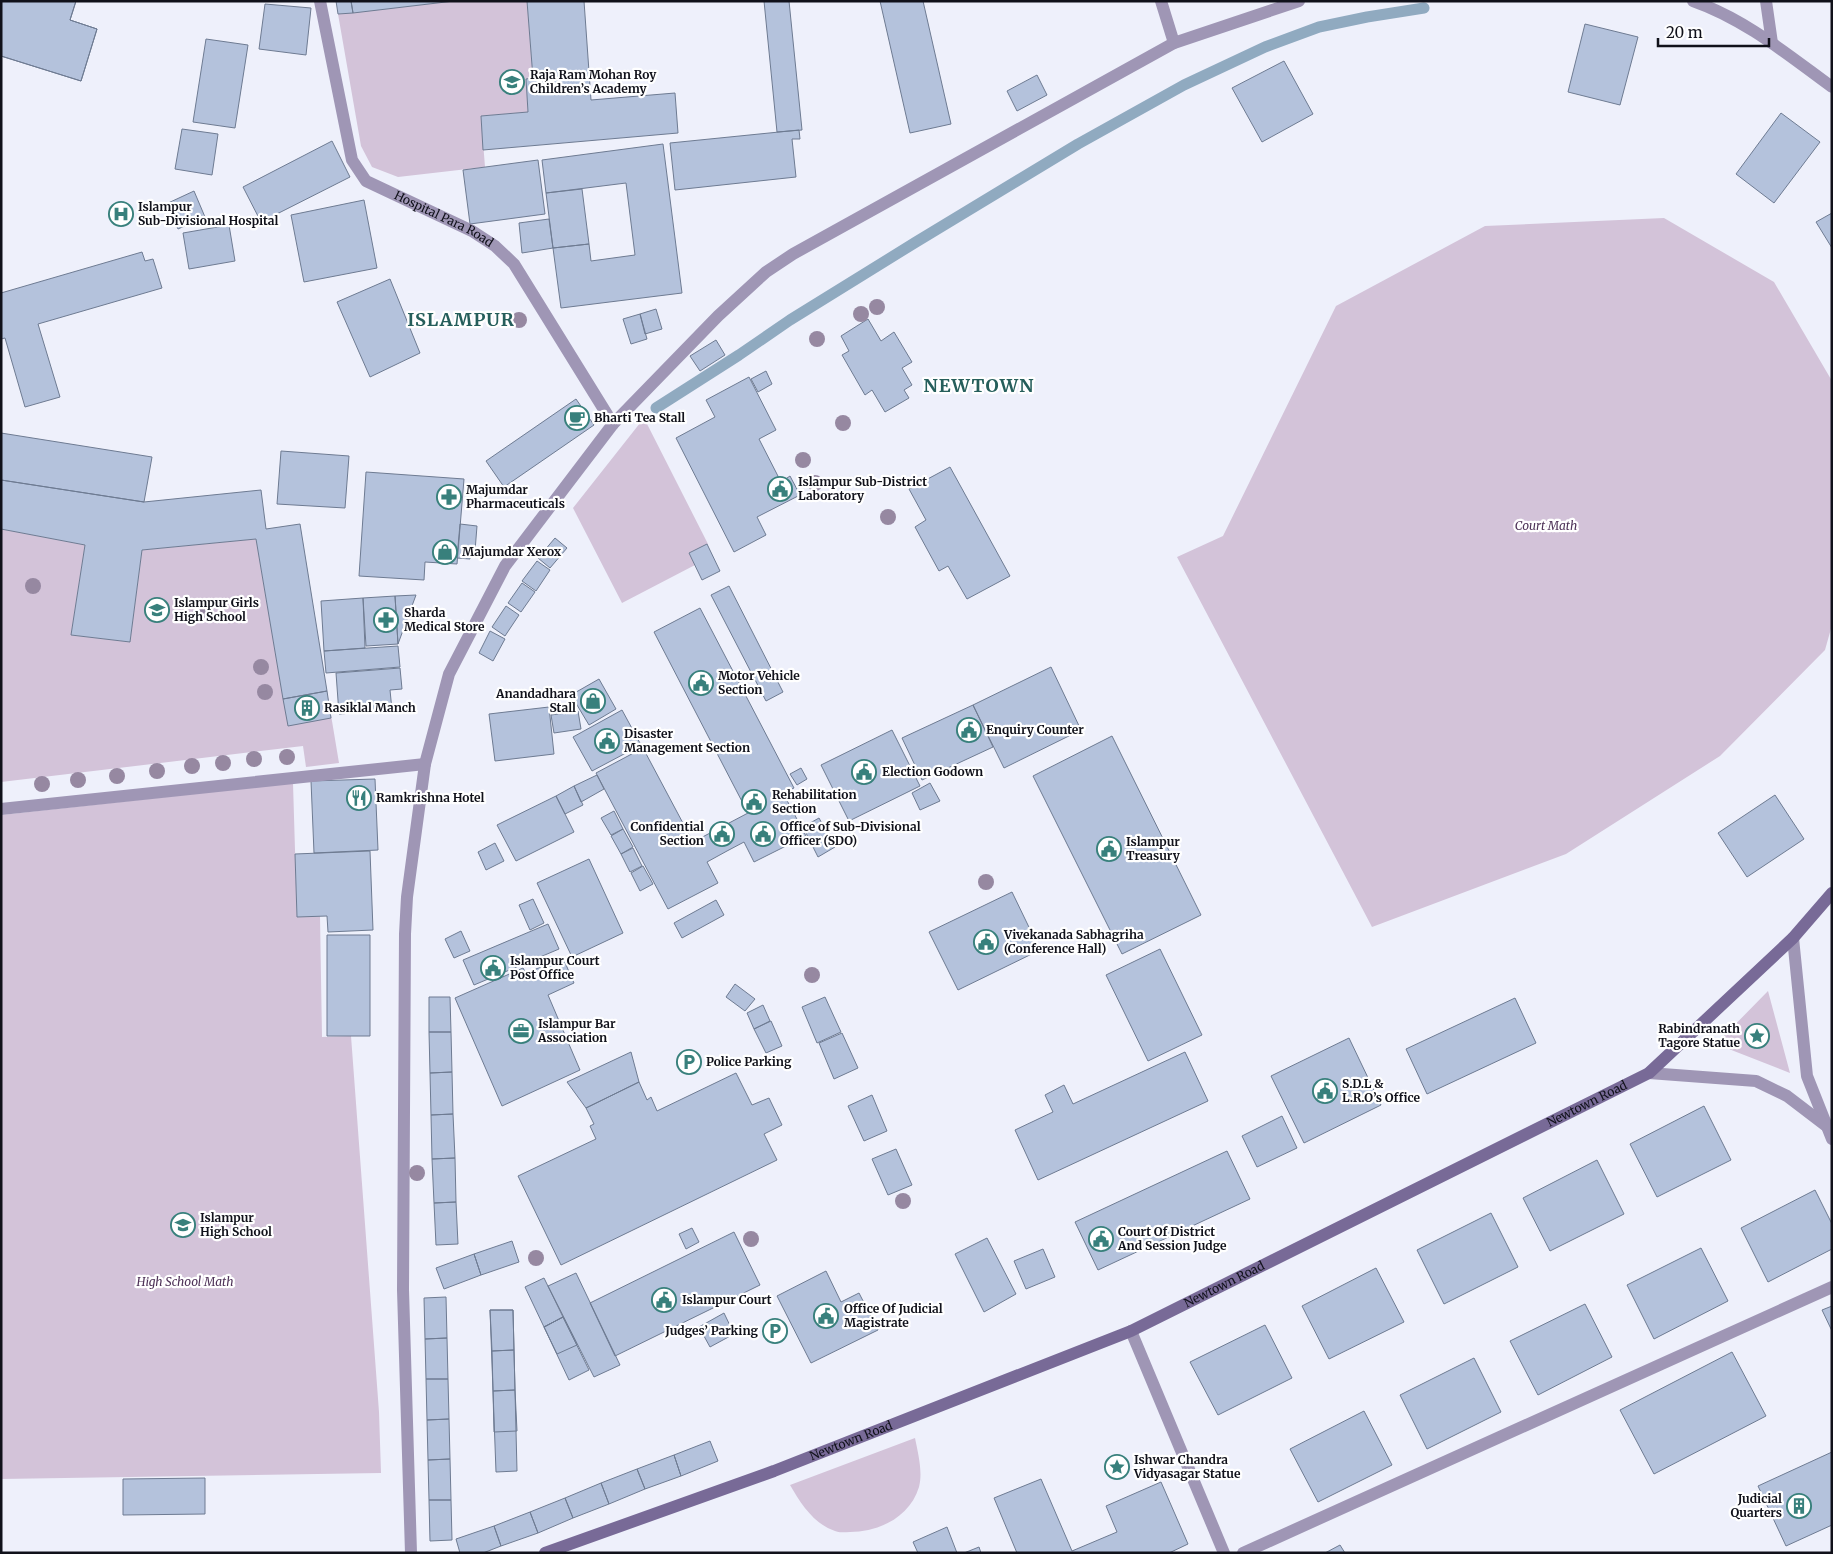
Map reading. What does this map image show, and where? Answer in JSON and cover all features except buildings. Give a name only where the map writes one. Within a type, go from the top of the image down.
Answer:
[{"type":"street","name":"Hospital Para Road","points":[[320,1],[352,160],[366,181],[472,231],[495,246],[508,258],[514,264],[613,424]]},
{"type":"street","points":[[1161,1],[1174,43]]},
{"type":"street","points":[[411,1553],[403,1290],[405,934],[407,897],[425,764],[449,674],[505,566],[613,424],[718,316],[766,272],[793,254],[1174,43],[1299,1]]},
{"type":"street","points":[[1693,1],[1716,9],[1772,43],[1832,88]]},
{"type":"street","points":[[1766,1],[1772,43]]},
{"type":"street","points":[[1,809],[425,764]]},
{"type":"street","name":"Newtown Road","points":[[545,1553],[774,1471],[1131,1331],[1649,1073],[1792,938],[1832,893]]},
{"type":"street","points":[[1792,938],[1807,1076],[1832,1139]]},
{"type":"street","points":[[1649,1073],[1756,1081],[1787,1096],[1825,1125]]},
{"type":"street","points":[[1243,1553],[1832,1287]]},
{"type":"street","points":[[1131,1331],[1224,1553]]},
{"type":"green space","points":[[454,1],[527,1],[533,78],[526,79],[528,112],[481,116],[485,167],[398,177],[372,167],[361,146],[338,14]]},
{"type":"green space","name":"Court Math","points":[[1664,218],[1774,282],[1832,381],[1832,625],[1825,650],[1720,756],[1566,854],[1372,927],[1177,557],[1223,536],[1336,306],[1485,226]]},
{"type":"green space","points":[[644,418],[708,544],[689,553],[695,565],[622,603],[573,508]]},
{"type":"green space","points":[[1,529],[85,545],[71,635],[130,642],[142,550],[256,539],[283,698],[327,691],[339,763],[306,767],[303,746],[1,782]]},
{"type":"green space","name":"High School Math","points":[[293,783],[297,917],[320,916],[322,1037],[351,1036],[379,1412],[381,1473],[1,1479],[1,815]]},
{"type":"green space","points":[[1768,991],[1790,1073],[1716,1044]]},
{"type":"green space","points":[[915,1438],[919,1456],[920,1481],[915,1498],[901,1514],[882,1526],[850,1532],[838,1532],[827,1528],[814,1518],[790,1485]]},
{"type":"waterway","points":[[656,408],[790,320],[916,242],[1078,144],[1184,85],[1265,47],[1319,27],[1424,8]]},
{"type":"place","name":"Raja Ram Mohan Roy Children’s Academy","points":[[512,82]]},
{"type":"place","name":"Islampur Sub-Divisional Hospital","points":[[121,214]]},
{"type":"place","name":"Bharti Tea Stall","points":[[577,418]]},
{"type":"place","name":"Islampur Sub-District Laboratory","points":[[780,489]]},
{"type":"place","name":"Majumdar Pharmaceuticals","points":[[449,497]]},
{"type":"place","name":"Majumdar Xerox","points":[[445,552]]},
{"type":"place","name":"Islampur Girls High School","points":[[157,610]]},
{"type":"place","name":"Sharda Medical Store","points":[[386,620]]},
{"type":"place","name":"Motor Vehicle Section","points":[[701,683]]},
{"type":"place","name":"Anandadhara Stall","points":[[593,701]]},
{"type":"place","name":"Rasiklal Manch","points":[[307,708]]},
{"type":"place","name":"Enquiry Counter","points":[[969,730]]},
{"type":"place","name":"Disaster Management Section","points":[[607,741]]},
{"type":"place","name":"Election Godown","points":[[864,772]]},
{"type":"place","name":"Ramkrishna Hotel","points":[[359,798]]},
{"type":"place","name":"Rehabilitation Section","points":[[754,802]]},
{"type":"place","name":"Confidential Section","points":[[722,834]]},
{"type":"place","name":"Office of Sub-Divisional Officer (SDO)","points":[[763,834]]},
{"type":"place","name":"Islampur Treasury","points":[[1109,849]]},
{"type":"place","name":"Vivekanada Sabhagriha (Conference Hall)","points":[[986,942]]},
{"type":"place","name":"Islampur Court Post Office","points":[[493,968]]},
{"type":"place","name":"Islampur Bar Association","points":[[521,1031]]},
{"type":"place","name":"Rabindranath Tagore Statue","points":[[1757,1036]]},
{"type":"place","name":"Police Parking","points":[[689,1062]]},
{"type":"place","name":"S.D.L & L.R.O’s Office","points":[[1325,1091]]},
{"type":"place","name":"Islampur High School","points":[[183,1225]]},
{"type":"place","name":"Court Of District And Session Judge","points":[[1101,1239]]},
{"type":"place","name":"Islampur Court","points":[[664,1300]]},
{"type":"place","name":"Office Of Judicial Magistrate","points":[[826,1316]]},
{"type":"place","name":"Judges’ Parking","points":[[775,1331]]},
{"type":"place","name":"Ishwar Chandra Vidyasagar Statue","points":[[1117,1467]]},
{"type":"place","name":"Judicial Quarters","points":[[1799,1506]]},
{"type":"district","name":"ISLAMPUR","points":[[461,320]]},
{"type":"district","name":"NEWTOWN","points":[[979,386]]}]
